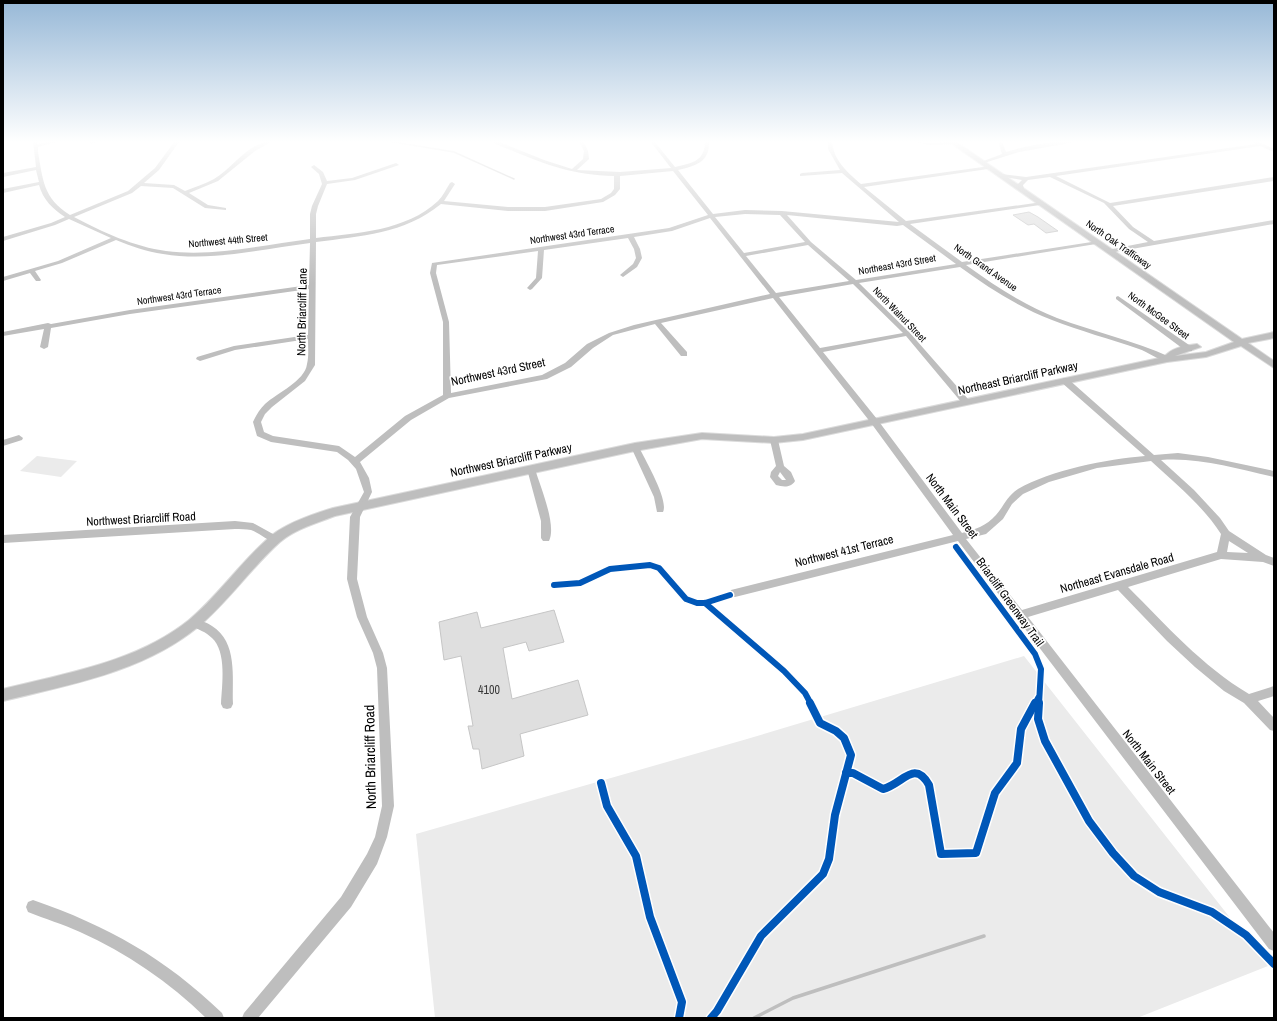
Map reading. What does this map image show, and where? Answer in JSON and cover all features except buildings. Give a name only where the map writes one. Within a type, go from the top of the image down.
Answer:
[{"type":"main road","name":"North Oak Trafficway","points":[[1021,189],[1274,365]]},
{"type":"main road","points":[[1242,342],[1274,335]]},
{"type":"main road","name":"Northeast Briarcliff Parkway","points":[[1167,359],[1170,354],[1188,349],[1224,342],[1242,342]]},
{"type":"main road","name":"Northeast Briarcliff Parkway","points":[[874,422],[1064,380],[1220,350],[1232,347],[1242,342]]},
{"type":"main road","name":"Northwest Briarcliff Parkway","points":[[3,695],[101,670],[152,651],[194,623],[277,538],[300,525],[333,512],[635,447],[702,436],[774,440],[803,437],[874,422]]},
{"type":"street","points":[[3,191],[14,189]]},
{"type":"street","name":"Northwest 44th Street","points":[[44,189],[46,196],[59,210],[70,217],[116,238],[157,251],[197,254],[313,241],[390,229],[409,223],[428,212],[440,202],[449,189]]},
{"type":"street","points":[[3,239],[70,217],[110,201],[133,189]]},
{"type":"street","points":[[175,189],[186,193],[207,208],[224,209]]},
{"type":"street","points":[[186,193],[196,189]]},
{"type":"street","name":"North Briarcliff Lane","points":[[322,189],[318,195],[314,207],[312,362],[310,370],[295,385],[263,411],[257,422],[260,434],[271,439],[339,449],[348,454],[363,471],[368,492],[361,505]]},
{"type":"street","points":[[440,202],[514,212],[546,209],[603,200],[613,194],[617,189]]},
{"type":"street","name":"North Main Street","points":[[689,189],[742,255],[772,296],[874,422],[959,536],[1274,944]]},
{"type":"street","name":"North Grand Avenue","points":[[863,189],[905,224],[993,288],[1039,313],[1144,348],[1167,359]]},
{"type":"street","points":[[1079,189],[1110,205],[1131,228],[1153,243]]},
{"type":"street","points":[[1110,205],[1213,189]]},
{"type":"street","name":"Northwest 43rd Terrace","points":[[447,396],[446,322],[433,273],[434,264],[678,228],[710,216],[745,212],[782,213],[879,224],[905,224],[1040,203]]},
{"type":"street","name":"North Walnut Street","points":[[782,213],[809,243],[854,282],[908,334],[965,401]]},
{"type":"street","points":[[1109,251],[1274,222]]},
{"type":"street","points":[[409,223],[415,227]]},
{"type":"street","points":[[623,274],[633,268],[640,259],[640,254],[630,236]]},
{"type":"street","points":[[3,279],[32,271],[74,256],[116,238]]},
{"type":"street","name":"Northeast 43rd Street","points":[[772,296],[960,263],[1096,242]]},
{"type":"street","points":[[742,255],[809,243]]},
{"type":"street","points":[[530,288],[539,278],[541,249]]},
{"type":"street","points":[[32,271],[38,280]]},
{"type":"street","name":"Northwest 43rd Terrace","points":[[3,334],[130,312],[313,286]]},
{"type":"street","name":"Northwest 43rd Street","points":[[354,462],[408,418],[447,396],[544,377],[568,365],[590,346],[611,334],[656,322],[772,296]]},
{"type":"street","name":"North McGee Street","points":[[1118,298],[1188,349]]},
{"type":"street","points":[[656,322],[684,354]]},
{"type":"street","points":[[44,347],[48,325]]},
{"type":"street","points":[[818,351],[908,334]]},
{"type":"street","points":[[200,359],[234,348],[312,336]]},
{"type":"street","points":[[1064,380],[1154,457],[1191,492],[1217,520],[1226,534],[1263,558],[1274,562]]},
{"type":"street","points":[[3,443],[19,438]]},
{"type":"street","points":[[774,440],[780,467]]},
{"type":"street","points":[[635,447],[658,497],[660,510]]},
{"type":"street","name":"Northwest 41st Terrace","points":[[736,592],[983,531],[1000,517],[1009,502],[1014,497],[1035,484],[1065,473],[1097,465],[1154,457],[1178,456],[1208,460],[1274,474]]},
{"type":"street","points":[[531,469],[546,521],[546,538]]},
{"type":"street","name":"North Briarcliff Road","points":[[249,1018],[346,902],[357,886],[372,859],[386,816],[388,806],[382,668],[378,652],[362,617],[352,579],[355,517],[361,505]]},
{"type":"street","name":"Northwest Briarcliff Road","points":[[3,540],[235,526],[253,527],[271,537],[277,538]]},
{"type":"street","points":[[1226,534],[1221,555],[1263,558]]},
{"type":"street","name":"Northeast Evansdale Road","points":[[1020,615],[1221,555]]},
{"type":"street","points":[[1121,586],[1145,613],[1199,664],[1228,687],[1248,699],[1274,726]]},
{"type":"street","points":[[194,623],[213,630],[226,648],[226,704]]},
{"type":"street","points":[[1248,699],[1274,691]]},
{"type":"street","points":[[33,907],[91,929],[131,950],[169,975],[218,1018]]},
{"type":"shaded area","points":[[37,456],[77,461],[61,477],[20,471]]},
{"type":"shaded area","points":[[1024,656],[1268,966],[1137,1018],[435,1018],[416,834],[747,739]]},
{"type":"waterway","points":[[754,1018],[793,998],[984,936]]},
{"type":"cycle path","name":"Briarcliff Greenway Trail","points":[[956,547],[1035,654],[1041,669],[1038,719],[1045,741],[1089,821],[1113,853],[1134,876],[1159,892],[1212,912],[1246,935],[1274,964]]},
{"type":"cycle path","points":[[554,585],[580,583],[610,569],[650,565],[659,568],[686,599],[697,603],[705,603],[730,595]]},
{"type":"cycle path","points":[[705,603],[784,671],[805,693],[820,723],[836,731],[844,738],[851,755],[835,815],[829,859],[823,874],[761,936],[717,1011],[711,1018]]},
{"type":"cycle path","points":[[846,773],[853,773],[883,789],[896,784],[908,775],[919,773],[924,777],[929,785],[941,854],[976,853],[995,793],[1017,763],[1021,729],[1038,698]]},
{"type":"cycle path","points":[[601,783],[607,806],[636,856],[650,917],[682,1002],[679,1018]]}]
